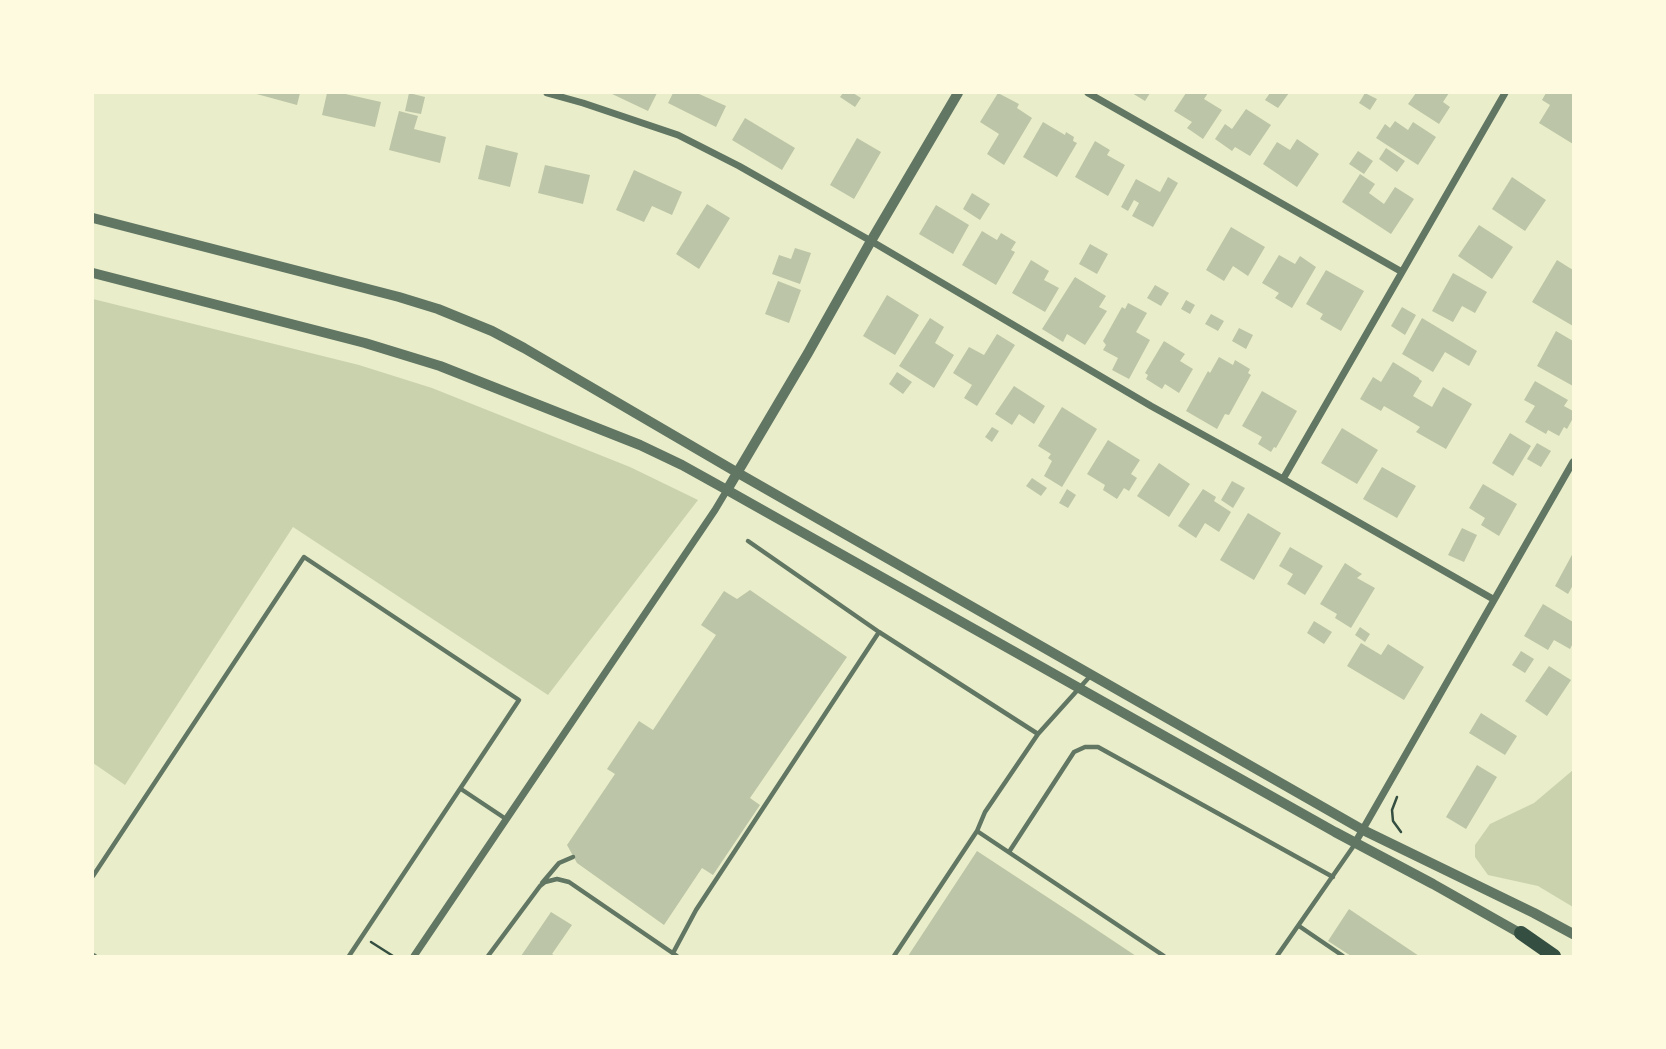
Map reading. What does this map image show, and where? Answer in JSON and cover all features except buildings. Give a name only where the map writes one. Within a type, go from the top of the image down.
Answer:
[{"type":"highway","points":[[1521,933],[1554,956]]},
{"type":"street","points":[[547,93],[678,135],[739,166],[1151,406],[1493,599]]},
{"type":"street","points":[[414,956],[708,522],[958,93]]},
{"type":"street","points":[[1088,93],[1402,272]]},
{"type":"street","points":[[1283,479],[1505,93]]},
{"type":"street","points":[[93,218],[399,298],[462,318],[524,348],[1363,830],[1573,934]]},
{"type":"street","points":[[93,273],[365,343],[440,366],[640,445],[682,465],[1355,843],[1562,956]]},
{"type":"street","points":[[1355,843],[1573,461]]},
{"type":"lane","points":[[748,541],[879,632],[1038,734]]},
{"type":"lane","points":[[93,876],[304,557],[519,700],[349,956]]},
{"type":"lane","points":[[540,886],[557,879],[569,882],[675,955],[696,910],[879,632]]},
{"type":"lane","points":[[894,956],[1038,734],[1092,674]]},
{"type":"lane","points":[[1009,852],[1074,752],[1085,747],[1098,747],[1333,877]]},
{"type":"lane","points":[[460,789],[507,820]]},
{"type":"lane","points":[[977,831],[1164,956]]},
{"type":"lane","points":[[1277,956],[1355,843]]},
{"type":"lane","points":[[488,956],[559,863],[573,857]]},
{"type":"lane","points":[[1299,926],[1343,956]]},
{"type":"path","points":[[1398,794],[1392,810],[1393,821],[1407,838]]},
{"type":"path","points":[[363,936],[393,956]]},
{"type":"green space","points":[[93,299],[359,365],[432,388],[630,467],[698,500],[548,695],[293,527],[125,785],[93,763]]},
{"type":"green space","points":[[1573,770],[1573,907],[1538,886],[1488,875],[1475,857],[1475,845],[1490,824],[1534,803]]}]
